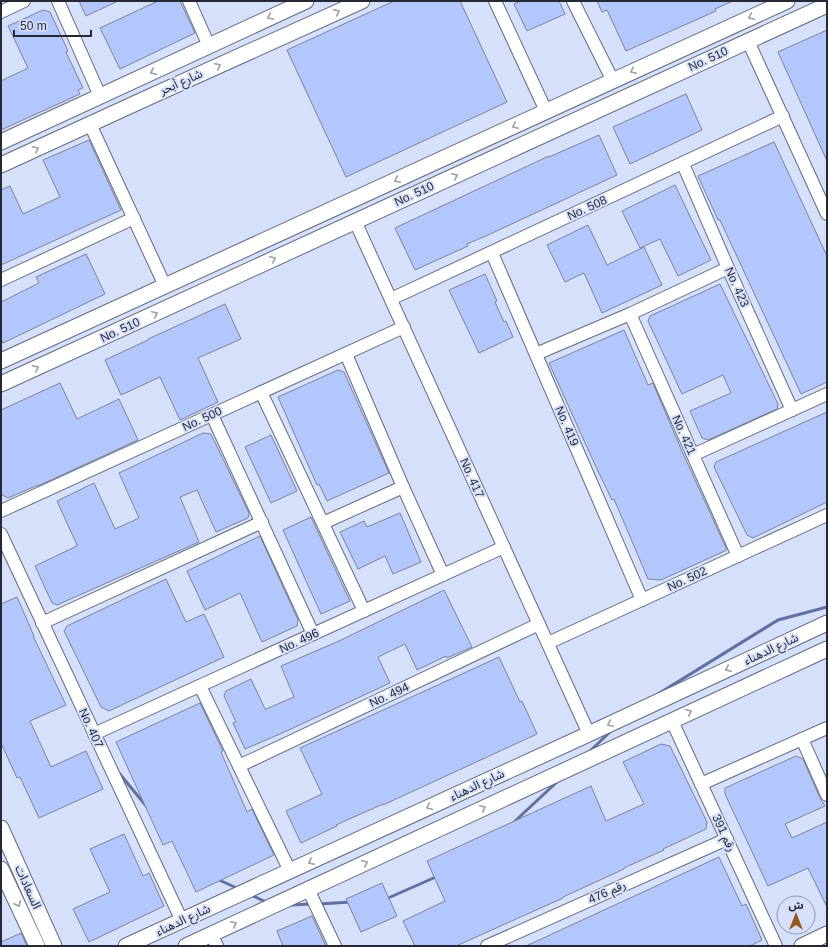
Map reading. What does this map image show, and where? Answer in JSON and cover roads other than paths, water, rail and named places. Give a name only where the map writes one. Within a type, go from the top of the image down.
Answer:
[{"type":"street","points":[[1,12],[24,1]]},
{"type":"street","points":[[58,1],[100,96]]},
{"type":"street","points":[[189,1],[209,46]]},
{"type":"street","name":"شارع أبحر","points":[[1,142],[306,1]]},
{"type":"street","name":"شارع أبحر","points":[[1,165],[362,1]]},
{"type":"street","points":[[495,1],[546,111]]},
{"type":"street","points":[[573,1],[612,81]]},
{"type":"street","name":"No. 510","points":[[1,361],[787,1]]},
{"type":"street","name":"No. 510","points":[[1,384],[748,41],[823,5]]},
{"type":"street","points":[[748,41],[827,214]]},
{"type":"street","name":"No. 508","points":[[391,300],[783,116]]},
{"type":"street","points":[[90,124],[165,286]]},
{"type":"street","name":"No. 423","points":[[683,164],[792,410]]},
{"type":"street","points":[[346,203],[355,222]]},
{"type":"street","points":[[1,280],[134,218]]},
{"type":"street","name":"No. 417","points":[[355,222],[548,643],[584,736]]},
{"type":"street","name":"No. 419","points":[[492,252],[642,600]]},
{"type":"street","points":[[536,354],[630,314],[728,268]]},
{"type":"street","name":"No. 421","points":[[630,314],[738,556]]},
{"type":"street","name":"No. 500","points":[[1,511],[404,327]]},
{"type":"street","points":[[346,354],[403,487],[443,575]]},
{"type":"street","points":[[261,392],[364,611]]},
{"type":"street","points":[[693,455],[827,394]]},
{"type":"street","points":[[212,415],[313,634]]},
{"type":"street","points":[[323,522],[403,487]]},
{"type":"street","name":"No. 502","points":[[548,643],[827,515]]},
{"type":"street","points":[[42,623],[262,522]]},
{"type":"street","name":"No. 407","points":[[1,534],[182,921]]},
{"type":"street","name":"No. 496","points":[[94,734],[504,547]]},
{"type":"street","name":"شارع الدهناء","points":[[126,946],[827,623]]},
{"type":"street","name":"No. 494","points":[[239,766],[539,624]]},
{"type":"street","name":"شارع الدهناء","points":[[186,946],[214,940],[308,889],[827,649]]},
{"type":"street","points":[[200,686],[290,871]]},
{"type":"street","name":"رقم 391","points":[[672,721],[776,946]]},
{"type":"street","points":[[701,784],[827,728]]},
{"type":"street","points":[[584,736],[590,759]]},
{"type":"street","points":[[802,739],[827,795]]},
{"type":"street","name":"السعادات","points":[[1,828],[54,946]]},
{"type":"street","name":"رقم 476","points":[[487,946],[726,839]]},
{"type":"street","name":"السعادات","points":[[2,873],[37,946]]},
{"type":"street","points":[[308,889],[335,946]]},
{"type":"street","points":[[802,946],[827,934]]},
{"type":"waterway","points":[[658,694],[778,620],[827,607]]},
{"type":"waterway","points":[[588,753],[611,731]]},
{"type":"waterway","points":[[119,773],[147,807]]},
{"type":"waterway","points":[[513,823],[559,780]]},
{"type":"waterway","points":[[386,899],[438,876]]},
{"type":"waterway","points":[[217,879],[239,889]]},
{"type":"waterway","points":[[251,895],[268,903]]},
{"type":"waterway","points":[[319,904],[351,902]]},
{"type":"waterway","points":[[291,905],[311,904]]}]
